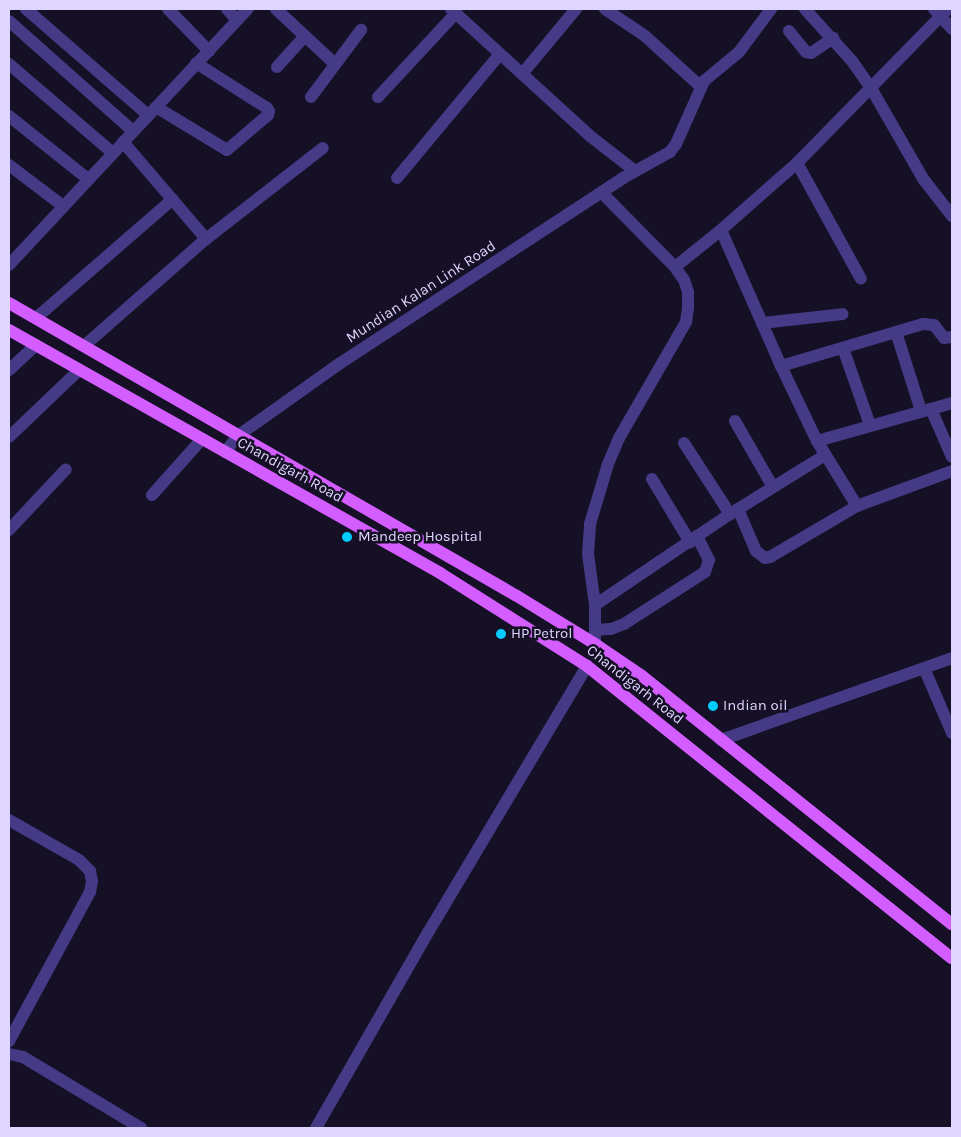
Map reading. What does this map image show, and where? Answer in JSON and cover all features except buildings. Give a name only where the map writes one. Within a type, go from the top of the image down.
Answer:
[{"type":"main road","name":"Chandigarh Road","points":[[9,303],[509,591],[595,644],[642,676],[952,924]]},
{"type":"main road","name":"Chandigarh Road","points":[[9,330],[440,573],[587,666],[952,958]]},
{"type":"street","points":[[26,9],[152,111],[227,150],[268,115],[269,111],[196,64]]},
{"type":"street","points":[[168,9],[209,50]]},
{"type":"street","points":[[227,9],[237,20]]},
{"type":"street","points":[[9,265],[248,9]]},
{"type":"street","points":[[276,9],[335,64]]},
{"type":"street","points":[[522,74],[576,9]]},
{"type":"street","points":[[606,9],[645,36],[700,86],[706,77],[739,52],[771,9]]},
{"type":"street","points":[[805,9],[833,38],[871,88],[924,180],[952,216]]},
{"type":"street","points":[[378,97],[453,11],[590,136],[635,171]]},
{"type":"street","points":[[675,267],[797,164],[871,88],[941,11],[952,29]]},
{"type":"street","points":[[9,21],[133,131]]},
{"type":"street","points":[[311,97],[362,30]]},
{"type":"street","points":[[789,31],[806,52],[810,53],[833,38]]},
{"type":"street","points":[[277,67],[304,36]]},
{"type":"street","points":[[397,178],[500,54]]},
{"type":"street","points":[[9,64],[113,152]]},
{"type":"street","name":"Mundian Kalan Link Road","points":[[225,452],[239,435],[339,364],[623,178],[673,149],[700,86]]},
{"type":"street","points":[[9,116],[88,180]]},
{"type":"street","points":[[123,142],[206,239]]},
{"type":"street","points":[[84,346],[206,239],[323,148]]},
{"type":"street","points":[[797,164],[861,279]]},
{"type":"street","points":[[9,165],[63,206]]},
{"type":"street","points":[[595,644],[595,605],[588,554],[590,524],[595,504],[619,438],[644,391],[672,348],[688,315],[686,287],[675,267],[602,193]]},
{"type":"street","points":[[36,318],[173,199]]},
{"type":"street","points":[[721,230],[781,366],[817,441],[857,506]]},
{"type":"street","points":[[762,323],[843,314]]},
{"type":"street","points":[[781,366],[929,323],[934,325],[944,338],[952,336]]},
{"type":"street","points":[[896,332],[926,410],[952,457]]},
{"type":"street","points":[[9,370],[36,345]]},
{"type":"street","points":[[843,348],[870,425]]},
{"type":"street","points":[[9,437],[79,370]]},
{"type":"street","points":[[817,441],[952,403]]},
{"type":"street","points":[[736,422],[773,487]]},
{"type":"street","points":[[152,495],[202,439]]},
{"type":"street","points":[[684,443],[734,512],[756,551],[765,558],[776,556],[857,506],[952,471]]},
{"type":"street","points":[[595,605],[734,512],[825,455]]},
{"type":"street","points":[[9,530],[66,469]]},
{"type":"street","points":[[595,630],[611,629],[624,624],[705,572],[709,560],[652,479]]},
{"type":"street","points":[[721,740],[952,658]]},
{"type":"street","points":[[316,1128],[429,931],[587,666]]},
{"type":"street","points":[[924,668],[952,733]]},
{"type":"street","points":[[9,820],[79,860],[90,871],[92,882],[90,892],[9,1041]]},
{"type":"street","points":[[9,1054],[23,1057],[141,1128]]},
{"type":"place","name":"Mandeep Hospital","points":[[347,537]]},
{"type":"place","name":"HP Petrol","points":[[501,634]]},
{"type":"place","name":"Indian oil","points":[[713,706]]}]
